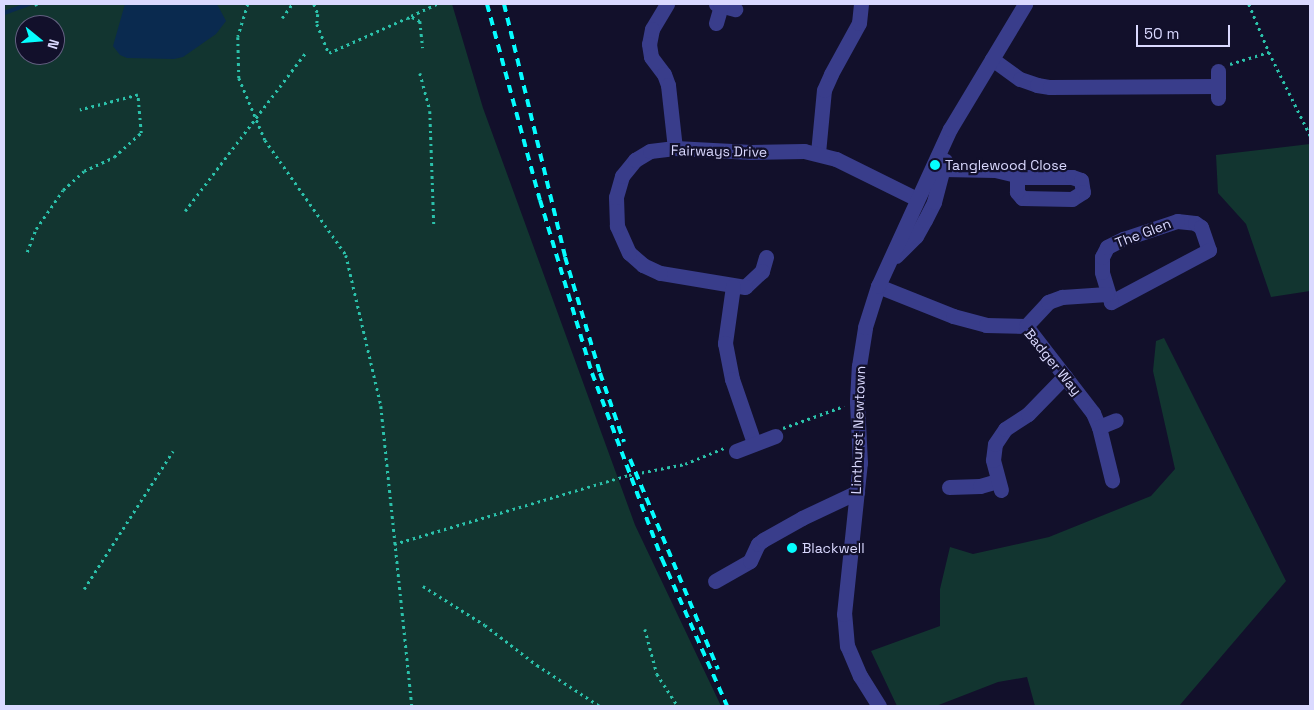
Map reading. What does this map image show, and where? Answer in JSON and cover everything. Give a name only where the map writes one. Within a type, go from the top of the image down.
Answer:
[{"type":"street","points":[[667,4],[652,29],[649,44],[651,57],[664,74],[668,84],[675,148]]},
{"type":"street","points":[[818,153],[824,90],[859,23],[861,4]]},
{"type":"street","name":"Linthurst Newtown","points":[[879,706],[860,676],[847,646],[844,614],[860,463],[857,401],[858,366],[865,327],[878,286],[950,130],[1025,4]]},
{"type":"street","points":[[716,23],[724,6]]},
{"type":"street","points":[[992,59],[1020,79],[1050,87],[1218,85]]},
{"type":"street","points":[[888,263],[916,236],[934,202],[943,169],[950,130]]},
{"type":"street","name":"Fairways Drive","points":[[739,287],[660,273],[643,265],[629,253],[617,226],[616,197],[622,176],[635,160],[650,152],[675,148],[751,152],[804,151],[836,159],[917,199]]},
{"type":"street","points":[[943,169],[995,170],[1017,176]]},
{"type":"street","name":"The Glen","points":[[1177,220],[1195,223],[1201,227],[1209,250],[1111,302],[1107,294],[1102,272],[1102,257],[1107,247],[1123,239],[1177,220]]},
{"type":"street","points":[[754,443],[732,379],[725,343],[739,287],[762,271],[766,257]]},
{"type":"street","name":"Badger Way","points":[[878,286],[953,316],[986,325],[1026,326],[1093,413],[1112,480]]},
{"type":"street","name":"The Glen","points":[[1026,326],[1048,302],[1062,297],[1107,294]]},
{"type":"street","points":[[949,487],[999,485],[992,460],[995,444],[1005,429],[1028,414],[1065,376]]},
{"type":"street","points":[[1100,434],[1116,420]]},
{"type":"street","points":[[736,451],[775,436]]},
{"type":"street","points":[[715,581],[750,561],[758,544],[763,540],[802,518],[857,492]]},
{"type":"path","points":[[248,4],[238,37],[239,78],[265,140],[346,255],[381,406],[412,706]]},
{"type":"path","points":[[282,18],[292,4]]},
{"type":"path","points":[[314,4],[318,14],[317,24],[329,53],[412,17],[420,21],[423,48]]},
{"type":"path","points":[[411,16],[438,4]]},
{"type":"path","points":[[1249,4],[1269,52],[1310,136]]},
{"type":"path","points":[[185,211],[307,51]]},
{"type":"path","points":[[1218,85],[1226,65],[1269,52]]},
{"type":"path","points":[[420,73],[430,111],[434,228]]},
{"type":"path","points":[[26,252],[36,229],[63,190],[84,171],[114,157],[141,133],[138,95],[80,110]]},
{"type":"path","points":[[775,436],[775,431],[857,401]]},
{"type":"path","points":[[394,544],[629,475],[685,464],[733,444],[736,451]]},
{"type":"path","points":[[84,589],[173,451]]},
{"type":"path","points":[[423,586],[485,625],[531,661],[600,706]]},
{"type":"path","points":[[645,629],[657,674],[678,706]]},
{"type":"green space","points":[[4,4],[452,4],[483,108],[635,525],[721,706],[4,706]]},
{"type":"green space","points":[[1310,144],[1310,291],[1271,297],[1246,224],[1218,193],[1216,155]]},
{"type":"green space","points":[[1164,338],[1286,581],[1179,706],[1035,706],[1027,677],[998,682],[936,706],[897,706],[871,651],[940,626],[940,589],[950,547],[973,554],[1049,537],[1151,496],[1175,469],[1153,371],[1156,341]]},
{"type":"water","points":[[125,4],[217,4],[226,21],[216,34],[183,57],[174,59],[127,58],[120,55],[113,46]]},
{"type":"waterway","points":[[4,13],[29,4]]},
{"type":"railway","points":[[487,4],[540,200],[592,373],[662,559],[727,706]]},
{"type":"railway","points":[[504,4],[565,257],[600,373],[624,442]]},
{"type":"railway","points":[[630,459],[718,669]]},
{"type":"place","name":"Tanglewood Close","points":[[935,165]]},
{"type":"place","name":"Blackwell","points":[[792,548]]}]
